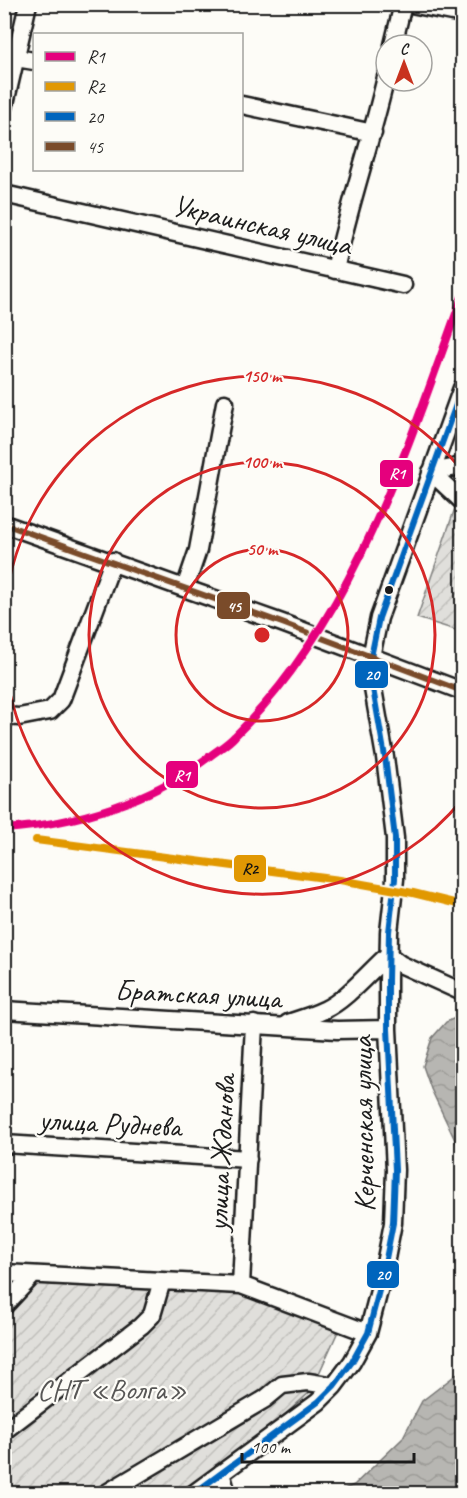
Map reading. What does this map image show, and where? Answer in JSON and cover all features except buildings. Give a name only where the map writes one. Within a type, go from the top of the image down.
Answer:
[{"type":"street","points":[[4,108],[11,57],[28,4]]},
{"type":"street","points":[[396,33],[403,4]]},
{"type":"street","points":[[411,4],[462,14]]},
{"type":"street","points":[[11,57],[33,61]]},
{"type":"street","points":[[335,270],[382,93]]},
{"type":"street","points":[[243,105],[373,133]]},
{"type":"street","name":"Украинская улица","points":[[4,194],[403,285]]},
{"type":"street","name":"Керченская улица","points":[[193,1494],[318,1402],[334,1386],[352,1362],[368,1333],[382,1279],[393,1223],[396,1170],[388,1029],[388,955],[395,879],[395,838],[386,758],[373,692],[371,657],[379,618],[462,388]]},
{"type":"street","points":[[185,588],[198,550],[225,404]]},
{"type":"street","points":[[431,472],[462,466]]},
{"type":"street","points":[[431,472],[462,501]]},
{"type":"street","points":[[4,524],[113,561],[462,691]]},
{"type":"street","points":[[4,716],[19,717],[50,711],[61,700],[113,561]]},
{"type":"street","points":[[283,1025],[326,1010],[348,993],[388,955],[400,964],[462,992]]},
{"type":"street","name":"Братская улица","points":[[4,1010],[337,1030],[388,1029]]},
{"type":"street","name":"улица Жданова","points":[[242,1285],[254,1024]]},
{"type":"street","name":"улица Руднева","points":[[4,1144],[248,1159]]},
{"type":"street","points":[[4,1273],[242,1285],[368,1333]]},
{"type":"street","points":[[4,1306],[33,1275]]},
{"type":"street","points":[[4,1431],[141,1326],[152,1315],[162,1281]]},
{"type":"street","points":[[105,1494],[265,1399],[282,1385],[308,1382],[334,1386]]},
{"type":"street","points":[[221,1473],[227,1494]]},
{"type":"green space","points":[[462,488],[462,632],[417,618]]},
{"type":"green space","name":"СНТ «Волга»","points":[[4,1279],[240,1292],[340,1327],[311,1391],[250,1446],[215,1470],[222,1493],[5,1493]]},
{"type":"water","points":[[462,1015],[462,1155],[431,1089],[423,1066],[432,1038],[446,1022]]},
{"type":"water","points":[[462,1370],[462,1493],[339,1493],[354,1485],[402,1439],[422,1401]]},
{"type":"transit line","name":"R1","points":[[4,829],[86,816],[138,798],[163,786],[229,742],[277,690],[313,640],[372,530],[420,414],[462,297]]},
{"type":"transit line","name":"20","points":[[193,1494],[318,1402],[334,1386],[352,1362],[368,1333],[382,1279],[393,1223],[395,1170],[388,1029],[389,932],[395,879],[395,838],[385,757],[372,683],[371,657],[379,618],[462,388]]},
{"type":"transit line","name":"45","points":[[4,524],[282,623],[462,691]]},
{"type":"transit line","name":"R2","points":[[36,840],[340,880],[413,893],[462,905]]}]
